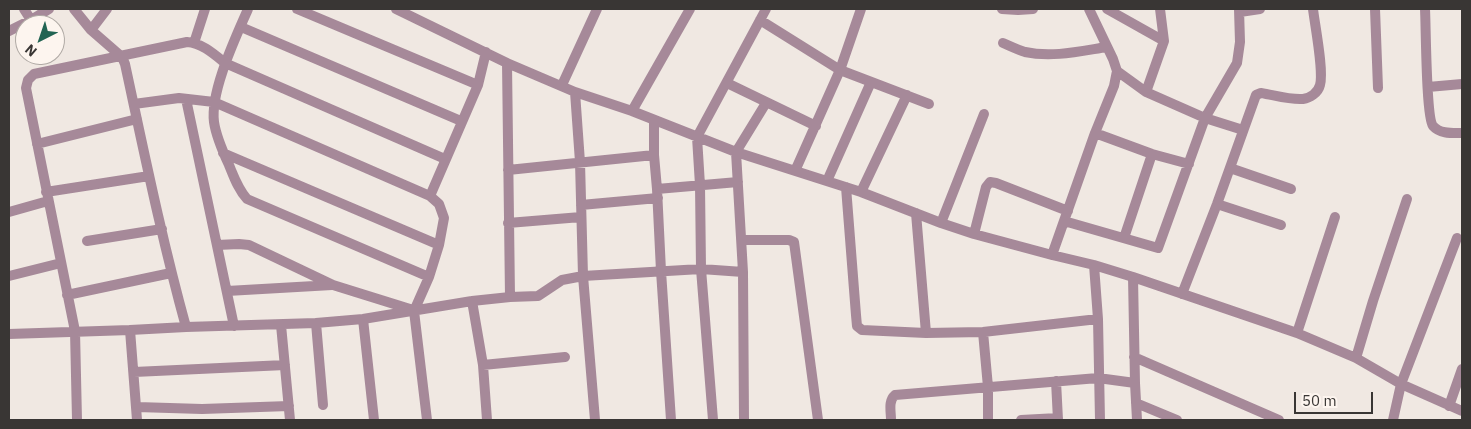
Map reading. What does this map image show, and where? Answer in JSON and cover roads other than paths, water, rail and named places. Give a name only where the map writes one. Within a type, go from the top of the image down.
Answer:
[{"type":"street","points":[[74,9],[90,30],[122,57],[125,64],[148,176],[186,327]]},
{"type":"street","points":[[90,30],[107,9]]},
{"type":"street","points":[[194,43],[205,9]]},
{"type":"street","points":[[248,9],[225,63],[214,102],[214,122],[223,153],[242,193],[247,199],[429,277]]},
{"type":"street","points":[[297,9],[478,85]]},
{"type":"street","points":[[396,9],[410,12],[486,52],[575,92],[632,111],[736,152],[862,192],[941,223],[974,234],[1133,277],[1296,333],[1356,358],[1401,384],[1462,411]]},
{"type":"street","points":[[562,85],[597,9]]},
{"type":"street","points":[[632,111],[690,9]]},
{"type":"street","points":[[713,420],[701,269],[700,185],[697,137],[766,9]]},
{"type":"street","points":[[795,171],[840,70],[861,9]]},
{"type":"street","points":[[1002,9],[1033,9]]},
{"type":"street","points":[[1089,9],[1117,71],[1146,92],[1205,118],[1243,130]]},
{"type":"street","points":[[1107,9],[1164,41]]},
{"type":"street","points":[[1146,92],[1164,41],[1160,9]]},
{"type":"street","points":[[1064,221],[1158,248],[1205,118],[1236,63],[1240,42],[1240,10],[1260,9]]},
{"type":"street","points":[[1182,294],[1256,95],[1268,94],[1302,99],[1311,96],[1320,85],[1321,70],[1313,9]]},
{"type":"street","points":[[1375,9],[1378,88]]},
{"type":"street","points":[[1425,9],[1431,124],[1438,130],[1447,133],[1462,134]]},
{"type":"street","points":[[760,20],[840,70],[929,104]]},
{"type":"street","points":[[240,26],[461,121]]},
{"type":"street","points":[[76,420],[75,331],[26,88],[28,80],[34,74],[187,42],[199,44],[225,63],[445,160]]},
{"type":"street","points":[[1003,43],[1025,52],[1040,54],[1107,47]]},
{"type":"street","points":[[430,196],[478,85],[486,52]]},
{"type":"street","points":[[507,62],[510,297]]},
{"type":"street","points":[[1052,255],[1095,133],[1114,86],[1117,71]]},
{"type":"street","points":[[827,181],[870,82]]},
{"type":"street","points":[[727,83],[816,126]]},
{"type":"street","points":[[1428,87],[1462,84]]},
{"type":"street","points":[[575,92],[580,162],[583,276],[594,420]]},
{"type":"street","points":[[862,192],[907,95]]},
{"type":"street","points":[[134,104],[178,98],[214,102],[430,196],[439,204],[444,218],[439,245],[429,277],[414,310],[427,420]]},
{"type":"street","points":[[186,98],[234,326]]},
{"type":"street","points":[[744,420],[743,272],[736,152],[766,103]]},
{"type":"street","points":[[941,223],[984,114]]},
{"type":"street","points":[[37,144],[137,119]]},
{"type":"street","points":[[654,120],[654,155],[658,193],[661,272],[671,420]]},
{"type":"street","points":[[1095,133],[1152,154],[1189,164]]},
{"type":"street","points":[[223,153],[439,245]]},
{"type":"street","points":[[1124,238],[1152,154]]},
{"type":"street","points":[[508,170],[654,155]]},
{"type":"street","points":[[1230,168],[1291,189]]},
{"type":"street","points":[[9,212],[47,197],[148,176]]},
{"type":"street","points":[[581,206],[700,185],[738,182]]},
{"type":"street","points":[[974,234],[986,187],[990,182],[1068,211]]},
{"type":"street","points":[[846,187],[857,326],[862,330],[926,333],[984,332],[1098,318]]},
{"type":"street","points":[[1356,358],[1407,198]]},
{"type":"street","points":[[1217,204],[1281,224]]},
{"type":"street","points":[[916,214],[926,333]]},
{"type":"street","points":[[508,223],[581,217]]},
{"type":"street","points":[[1296,333],[1335,217]]},
{"type":"street","points":[[87,241],[162,229]]},
{"type":"street","points":[[1394,420],[1401,384],[1457,238]]},
{"type":"street","points":[[742,240],[789,240],[794,242],[818,420]]},
{"type":"street","points":[[217,245],[249,245],[332,285],[414,310]]},
{"type":"street","points":[[9,276],[61,263]]},
{"type":"street","points":[[1094,265],[1098,318],[1100,420]]},
{"type":"street","points":[[9,334],[316,324],[363,319],[472,301],[538,296],[562,280],[583,276],[701,269],[743,272]]},
{"type":"street","points":[[68,295],[171,273]]},
{"type":"street","points":[[1133,277],[1137,420]]},
{"type":"street","points":[[227,291],[332,285]]},
{"type":"street","points":[[472,301],[483,365],[487,420]]},
{"type":"street","points":[[363,319],[374,420]]},
{"type":"street","points":[[281,324],[290,420]]},
{"type":"street","points":[[316,324],[323,405]]},
{"type":"street","points":[[130,330],[137,420]]},
{"type":"street","points":[[984,332],[988,420]]},
{"type":"street","points":[[483,365],[565,357]]},
{"type":"street","points":[[1134,357],[1279,420]]},
{"type":"street","points":[[134,372],[285,364]]},
{"type":"street","points":[[1449,406],[1462,370]]},
{"type":"street","points":[[891,420],[890,403],[896,395],[1098,378],[1135,383]]},
{"type":"street","points":[[1021,420],[1058,419],[1056,381]]},
{"type":"street","points":[[1136,403],[1177,420]]},
{"type":"street","points":[[136,407],[202,409],[289,406]]},
{"type":"street","points":[[202,409],[203,420]]}]
